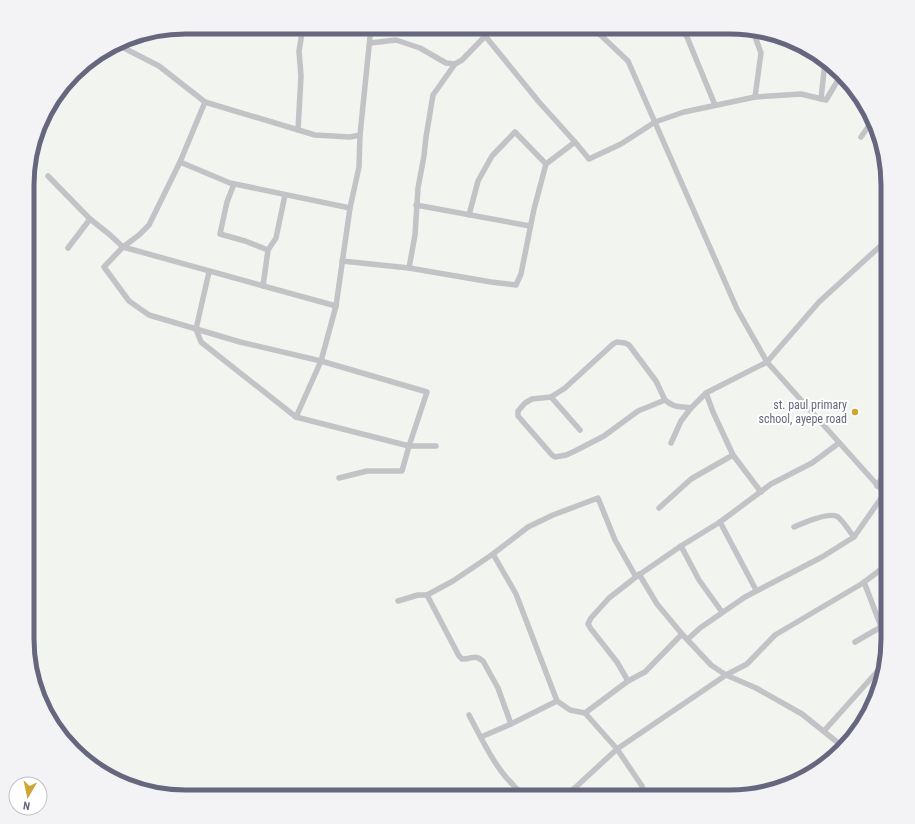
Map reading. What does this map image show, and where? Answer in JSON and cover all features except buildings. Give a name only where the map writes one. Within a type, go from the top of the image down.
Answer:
[{"type":"street","points":[[298,130],[301,76],[299,51],[302,34]]},
{"type":"street","points":[[296,418],[321,360],[336,306],[350,208],[359,167],[360,135],[371,34]]},
{"type":"street","points":[[409,268],[415,235],[418,188],[433,95],[455,64],[462,60],[488,34]]},
{"type":"street","points":[[599,34],[628,61],[737,309],[767,362],[881,490]]},
{"type":"street","points":[[685,34],[715,106]]},
{"type":"street","points":[[755,36],[761,53],[756,97]]},
{"type":"street","points":[[486,37],[589,159],[621,144],[655,122],[684,112],[756,97],[801,94],[826,100],[838,80]]},
{"type":"street","points":[[370,43],[396,40],[420,48],[446,62],[455,64]]},
{"type":"street","points":[[123,48],[159,66],[205,102],[315,135],[350,137],[360,135]]},
{"type":"street","points":[[821,99],[824,67]]},
{"type":"street","points":[[205,102],[180,162],[149,225],[123,247],[104,268],[129,301],[149,315],[240,342],[321,360],[427,392],[402,471],[367,471],[338,478]]},
{"type":"street","points":[[861,137],[869,126]]},
{"type":"street","points":[[469,215],[478,181],[492,156],[515,132],[546,164]]},
{"type":"street","points":[[342,261],[409,268],[514,285],[517,283],[521,274],[530,226],[546,164],[575,142]]},
{"type":"street","points":[[180,162],[234,184],[350,208]]},
{"type":"street","points":[[48,176],[90,219],[123,247],[336,306]]},
{"type":"street","points":[[234,184],[227,202],[220,234],[245,241],[268,250]]},
{"type":"street","points":[[263,286],[268,250],[276,238],[285,195]]},
{"type":"street","points":[[416,205],[530,226]]},
{"type":"street","points":[[68,248],[90,219]]},
{"type":"street","points":[[671,443],[680,421],[706,393],[767,362],[819,302],[881,244]]},
{"type":"street","points":[[210,272],[196,329],[201,342],[296,418],[409,446],[436,446]]},
{"type":"street","points":[[665,400],[638,411],[604,436],[566,455],[555,457],[518,415],[520,408],[532,399],[551,397],[573,382],[613,344],[621,342],[629,345],[656,381],[665,400],[672,406],[691,408]]},
{"type":"street","points":[[706,393],[716,419],[733,454],[761,492]]},
{"type":"street","points":[[551,397],[580,430]]},
{"type":"street","points":[[628,681],[617,662],[588,624],[591,618],[609,598],[638,575],[680,546],[720,522],[776,480],[812,462],[839,443]]},
{"type":"street","points":[[659,508],[691,479],[733,454]]},
{"type":"street","points":[[877,486],[881,479]]},
{"type":"street","points":[[398,601],[418,595],[427,595],[453,582],[528,527],[553,514],[598,498],[615,540],[657,604],[711,666],[726,675],[780,700],[802,714],[839,743]]},
{"type":"street","points":[[688,639],[722,612],[756,590],[822,558],[854,537],[881,502]]},
{"type":"street","points":[[794,526],[834,515],[839,518],[854,537]]},
{"type":"street","points":[[720,522],[756,590]]},
{"type":"street","points":[[680,546],[699,580],[722,612]]},
{"type":"street","points":[[493,554],[516,594],[557,701],[570,710],[585,713],[618,749],[642,786],[643,790]]},
{"type":"street","points":[[573,790],[618,749],[726,675],[747,664],[775,635],[864,582],[881,569]]},
{"type":"street","points":[[855,642],[881,627],[864,582]]},
{"type":"street","points":[[427,595],[462,660],[466,660],[474,656],[483,661],[498,688],[511,724]]},
{"type":"street","points":[[585,713],[628,681],[644,672],[682,634]]},
{"type":"street","points":[[824,731],[877,671]]},
{"type":"street","points":[[481,737],[557,701]]},
{"type":"street","points":[[469,715],[497,766],[517,790]]},
{"type":"place","name":"st. paul primary school, ayepe road","points":[[855,412]]}]
